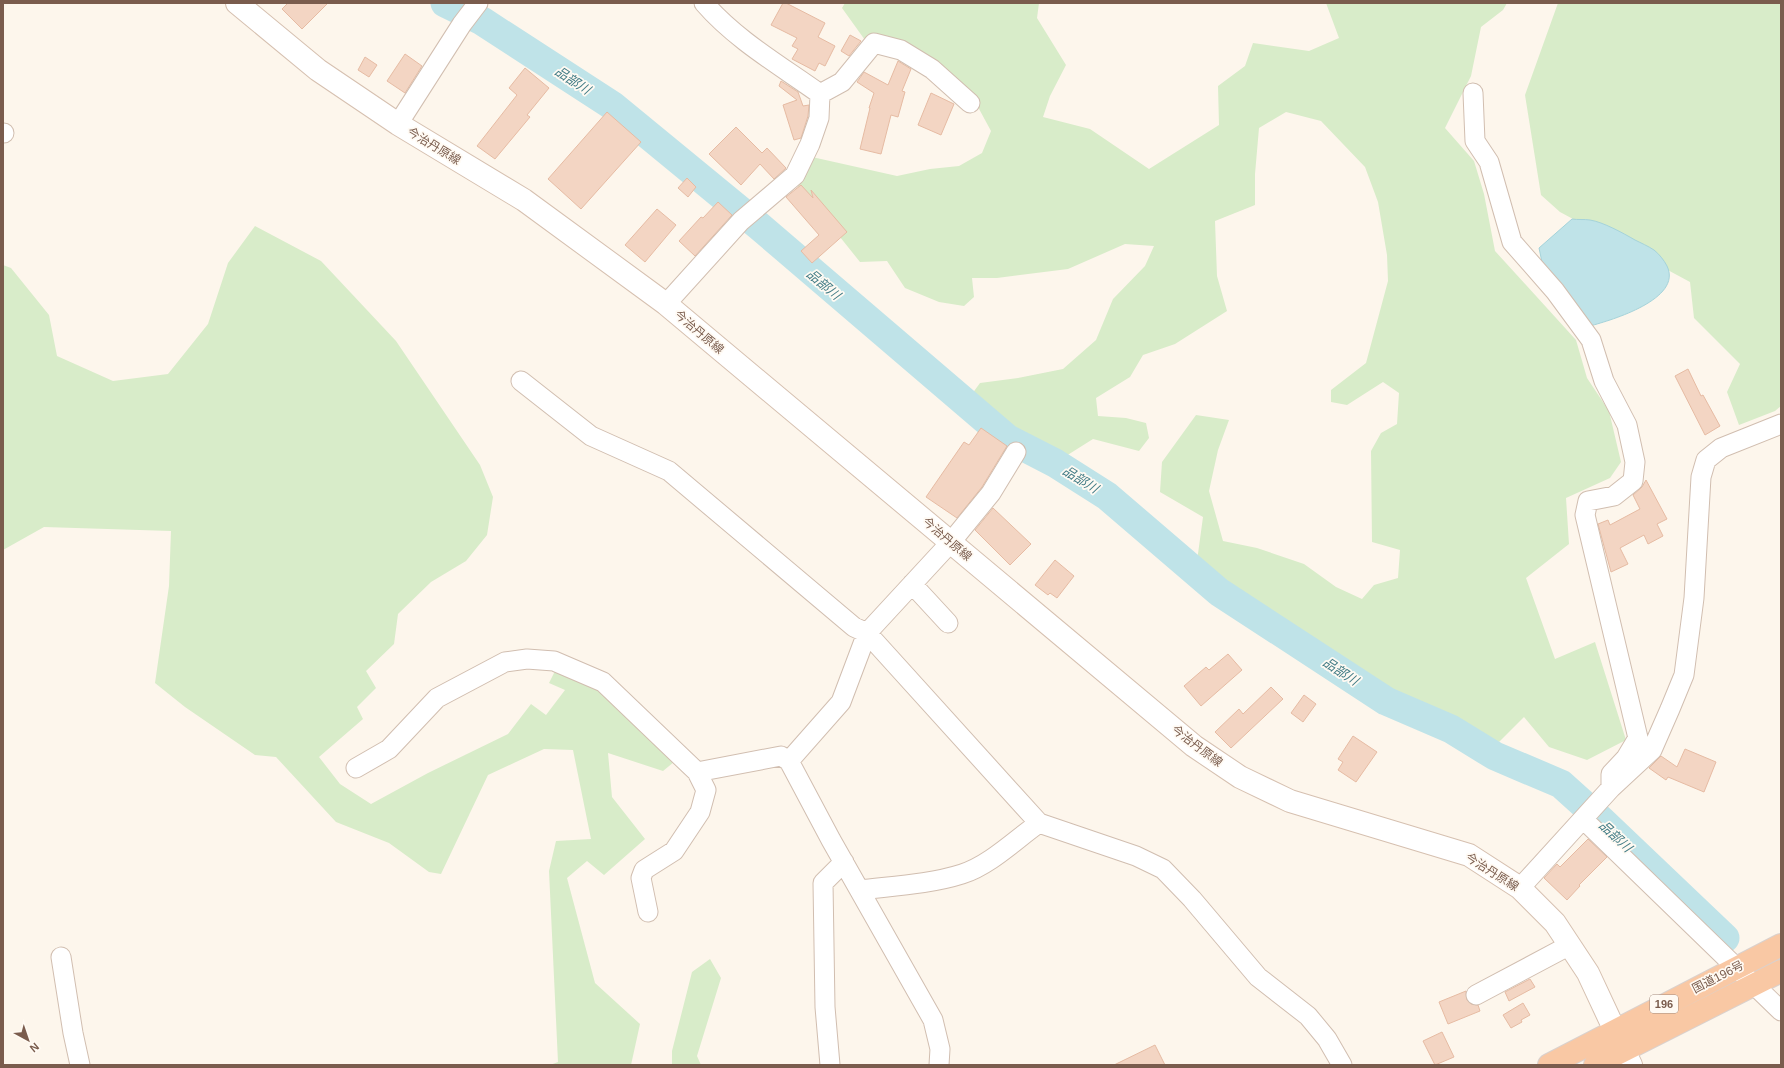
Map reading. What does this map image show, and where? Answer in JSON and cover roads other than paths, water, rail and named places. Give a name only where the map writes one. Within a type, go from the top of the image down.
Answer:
[{"type":"highway","name":"国道196号","points":[[1549,1065],[1614,1030],[1781,945]]},
{"type":"highway","name":"国道196号","points":[[1595,1065],[1627,1057],[1753,985],[1781,971]]},
{"type":"main road","name":"今治丹原線","points":[[237,3],[318,70],[398,124],[524,200],[666,304],[1194,746],[1240,777],[1290,801],[1469,855],[1520,888],[1555,923],[1588,973],[1627,1057]]},
{"type":"street","points":[[398,124],[462,24],[478,3]]},
{"type":"street","points":[[704,3],[716,17],[753,46],[820,94]]},
{"type":"street","points":[[820,94],[842,82],[874,43],[901,50],[932,69],[970,103]]},
{"type":"street","points":[[1473,93],[1475,141],[1489,162],[1512,242],[1555,291],[1591,340],[1604,381],[1628,425],[1635,462],[1633,481],[1614,496],[1588,501],[1585,515],[1638,738],[1626,758],[1611,774],[1611,788]]},
{"type":"street","points":[[666,304],[741,222],[795,175],[810,144],[819,118],[820,94]]},
{"type":"street","points":[[521,381],[591,436],[669,471],[854,627],[868,633],[1038,823],[1136,856],[1162,869],[1192,899],[1258,977],[1308,1016],[1327,1039],[1342,1065]]},
{"type":"street","points":[[1520,888],[1584,820],[1611,788],[1652,750],[1684,675],[1694,598],[1701,477],[1706,460],[1721,448],[1781,424]]},
{"type":"street","points":[[789,761],[841,702],[868,633],[951,542],[991,493],[1016,452]]},
{"type":"street","points":[[912,584],[948,623]]},
{"type":"street","points":[[356,768],[389,749],[437,698],[505,662],[527,659],[554,661],[603,682],[697,772],[706,790],[700,812],[674,850],[644,870],[641,878],[648,912]]},
{"type":"street","points":[[697,772],[781,756],[789,761],[933,1020],[940,1049],[939,1065]]},
{"type":"street","points":[[1584,820],[1781,1011]]},
{"type":"street","points":[[860,890],[936,880],[963,874],[988,861],[1038,823]]},
{"type":"street","points":[[830,1065],[825,1007],[823,883],[844,862]]},
{"type":"street","points":[[1476,995],[1570,945]]},
{"type":"street","points":[[61,957],[73,1033],[80,1065]]},
{"type":"water","points":[[1572,219],[1590,220],[1601,223],[1654,250],[1667,266],[1669,278],[1665,288],[1655,298],[1643,306],[1614,319],[1590,326],[1575,302],[1542,262],[1539,248]]},
{"type":"waterway","name":"品部川","points":[[445,3],[482,21],[613,106],[759,226],[1008,439],[1055,463],[1107,496],[1219,592],[1386,701],[1451,729],[1495,756],[1561,784],[1725,938]]}]
